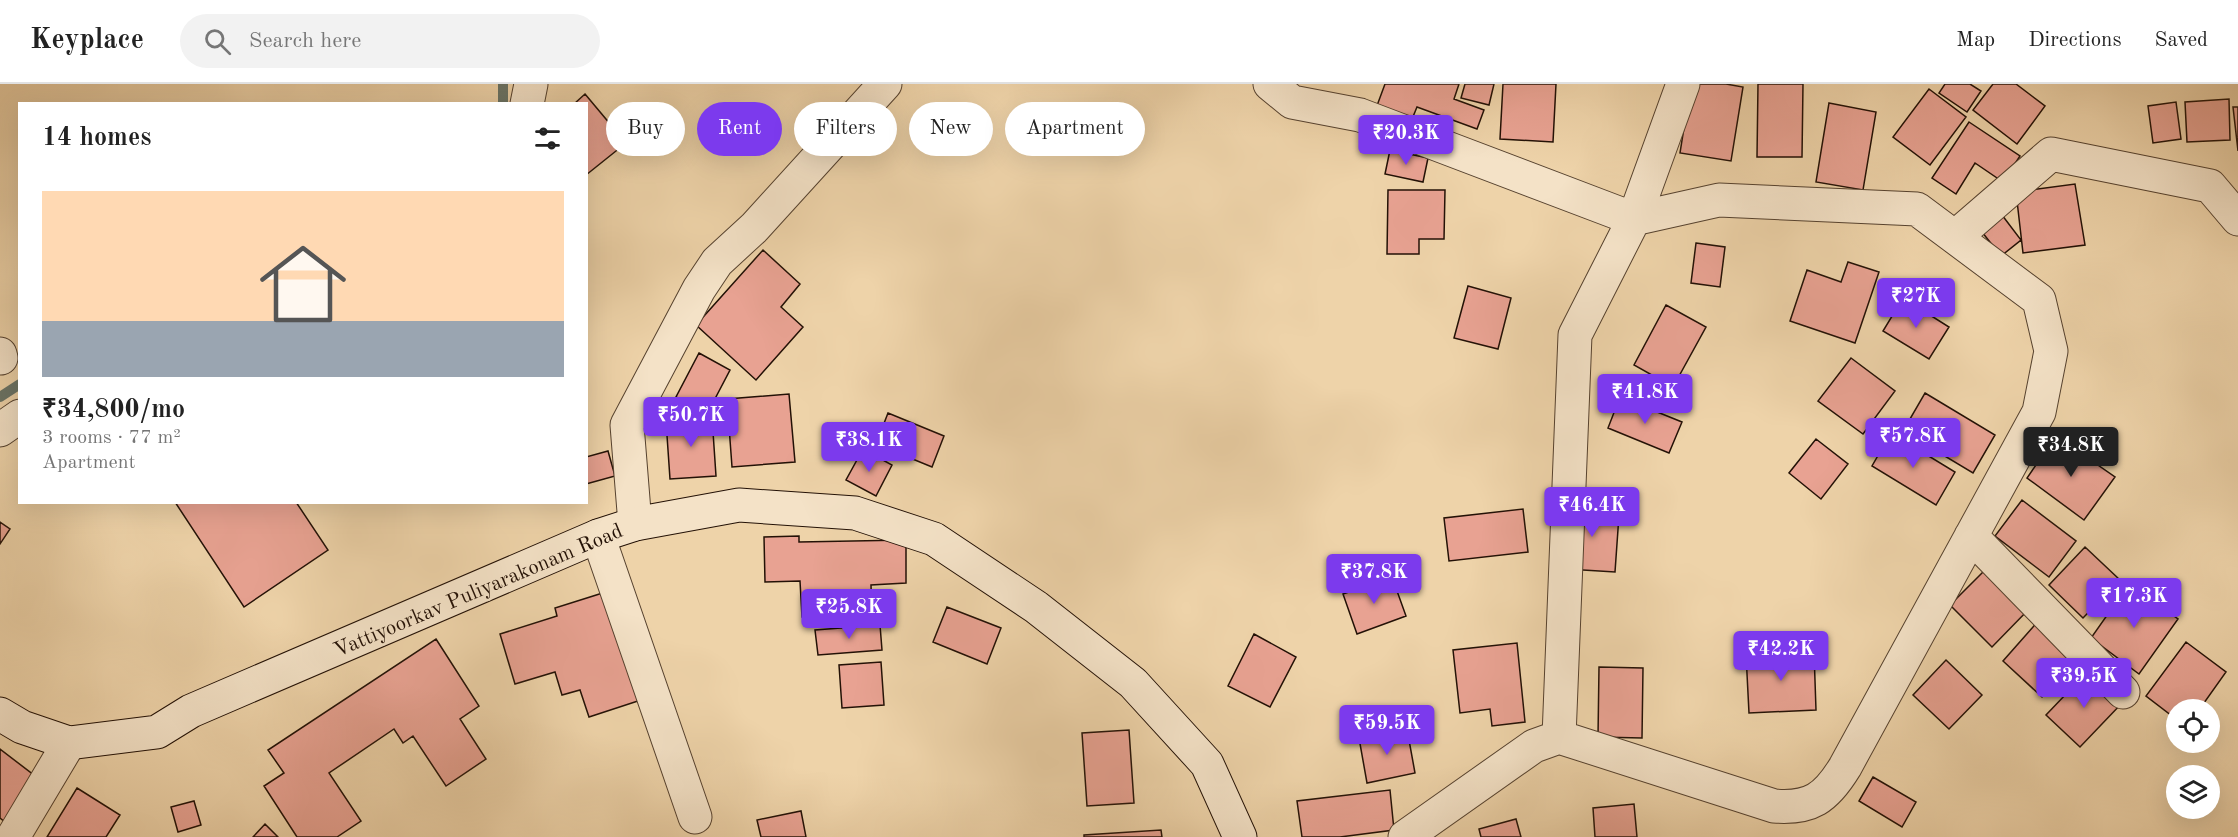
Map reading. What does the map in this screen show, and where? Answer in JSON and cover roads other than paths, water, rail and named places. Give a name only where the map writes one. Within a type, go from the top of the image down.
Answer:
[{"type":"street","points":[[527,102],[531,84]]},
{"type":"street","points":[[635,524],[627,425],[699,289],[717,262],[754,228],[885,84]]},
{"type":"street","points":[[1270,84],[1292,102],[1360,115],[1634,219],[1719,200],[1917,209],[2039,300],[2051,351],[2038,412],[1845,767],[1834,786],[1819,799],[1808,804],[1774,806],[1559,737],[1534,746],[1406,837]]},
{"type":"street","points":[[1559,737],[1575,335],[1634,219],[1683,84]]},
{"type":"street","points":[[1955,237],[2051,154],[2210,186],[2238,219]]},
{"type":"street","points":[[0,430],[18,417]]},
{"type":"street","name":"Vattiyoorkav Puliyarakonam Road","points":[[0,714],[21,727],[69,743],[156,732],[191,711],[598,536],[635,524],[739,505],[855,513],[934,539],[1036,607],[1132,683],[1207,764],[1240,837]]},
{"type":"street","points":[[598,536],[695,817]]},
{"type":"street","points":[[1971,536],[2123,692]]},
{"type":"street","points":[[12,837],[69,743]]},
{"type":"waterway","points":[[503,84],[503,102]]},
{"type":"waterway","points":[[0,397],[18,385]]}]
